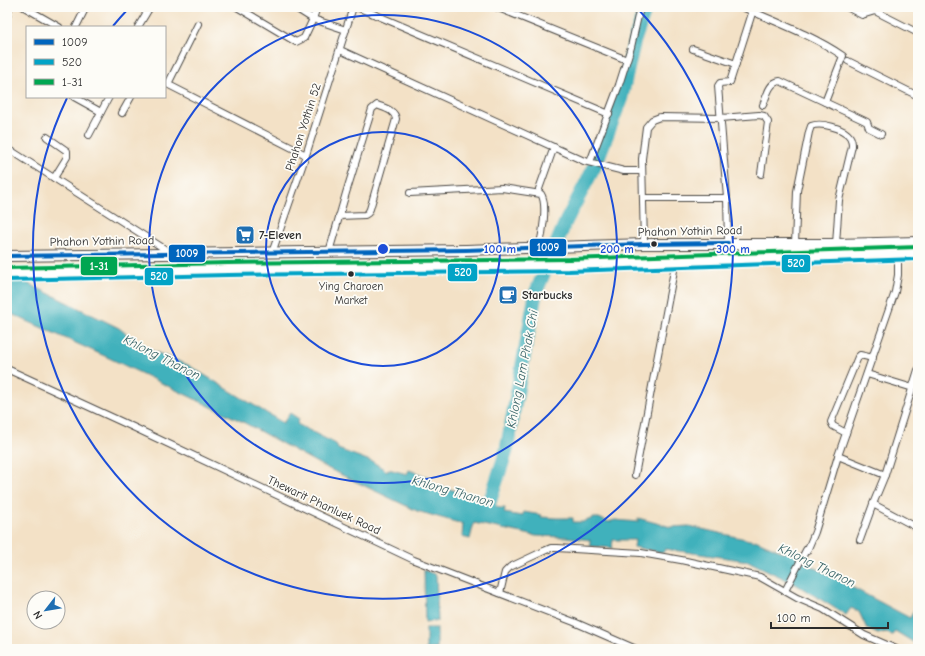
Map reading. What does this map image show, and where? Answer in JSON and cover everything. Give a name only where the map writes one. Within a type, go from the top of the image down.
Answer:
[{"type":"main road","name":"Phahon Yothin Road","points":[[7,256],[543,248],[644,244],[835,244],[918,242]]},
{"type":"main road","points":[[728,243],[732,251],[728,259]]},
{"type":"main road","points":[[835,244],[836,255]]},
{"type":"main road","points":[[7,274],[556,265],[918,253]]},
{"type":"street","points":[[7,17],[10,7]]},
{"type":"street","points":[[24,7],[57,26]]},
{"type":"street","points":[[76,26],[86,7]]},
{"type":"street","points":[[139,26],[150,7]]},
{"type":"street","points":[[237,7],[296,42],[304,38],[317,7]]},
{"type":"street","points":[[294,7],[313,19],[346,30]]},
{"type":"street","name":"Phahon Yothin 52","points":[[272,253],[306,155],[353,7]]},
{"type":"street","points":[[357,7],[609,114]]},
{"type":"street","points":[[496,7],[627,60]]},
{"type":"street","points":[[591,162],[627,60],[639,9],[631,7]]},
{"type":"street","points":[[742,7],[754,9],[831,48],[843,56],[825,102]]},
{"type":"street","points":[[847,7],[862,15],[876,9],[918,33]]},
{"type":"street","points":[[728,243],[727,198],[718,86],[720,83],[730,82],[754,9]]},
{"type":"street","points":[[198,24],[167,83],[306,155]]},
{"type":"street","points":[[693,49],[736,64]]},
{"type":"street","points":[[340,50],[584,161],[600,166],[631,172],[642,171]]},
{"type":"street","points":[[848,61],[918,96]]},
{"type":"street","points":[[763,105],[770,87],[776,81],[780,81],[864,120],[867,122],[869,128],[881,134]]},
{"type":"street","points":[[76,98],[101,112]]},
{"type":"street","points":[[89,135],[108,98]]},
{"type":"street","points":[[122,113],[130,98]]},
{"type":"street","points":[[329,252],[339,216],[372,109],[377,105],[393,112],[396,115],[396,119],[370,209],[365,215],[339,216]]},
{"type":"street","points":[[644,244],[642,159],[646,127],[652,120],[660,117],[720,118],[759,115],[766,118],[768,122],[761,174]]},
{"type":"street","points":[[795,244],[797,191],[809,132],[812,126],[817,124],[842,130],[848,134],[852,141],[839,200],[835,244]]},
{"type":"street","points":[[47,137],[67,151],[67,157],[54,178]]},
{"type":"street","points":[[7,148],[172,254]]},
{"type":"street","points":[[539,189],[554,148]]},
{"type":"street","points":[[410,193],[502,188],[541,194],[544,199],[542,236],[543,248]]},
{"type":"street","points":[[643,198],[727,198]]},
{"type":"street","points":[[785,591],[815,532],[838,456],[895,292],[898,275],[898,254]]},
{"type":"street","points":[[635,474],[676,260]]},
{"type":"street","points":[[846,433],[832,426],[831,422],[858,358],[860,355],[873,358]]},
{"type":"street","name":"Thewarit Phanluek Road","points":[[7,369],[140,430],[414,560],[574,622],[636,649]]},
{"type":"street","points":[[860,540],[885,474],[918,370]]},
{"type":"street","points":[[867,374],[913,388]]},
{"type":"street","points":[[838,456],[885,474]]},
{"type":"street","points":[[874,504],[918,528]]},
{"type":"street","points":[[500,593],[504,572],[510,567],[551,548],[641,553],[760,577],[823,609],[864,634],[896,649]]},
{"type":"water","name":"Khlong Thanon","points":[[7,273],[119,328],[143,347],[188,365],[283,423],[290,413],[299,419],[297,424],[336,444],[338,449],[373,462],[387,471],[388,469],[407,474],[409,470],[431,478],[429,483],[484,499],[500,508],[505,508],[504,513],[522,516],[524,512],[541,515],[541,517],[573,518],[573,522],[583,522],[590,520],[591,518],[599,518],[608,522],[615,520],[638,522],[638,518],[671,527],[689,526],[755,540],[785,553],[787,551],[800,556],[799,559],[910,618],[915,608],[918,609],[918,645],[895,631],[892,636],[886,632],[878,634],[867,629],[859,612],[851,608],[846,615],[797,585],[748,561],[665,549],[663,553],[634,547],[635,540],[613,540],[612,548],[590,546],[590,540],[566,537],[536,536],[474,523],[470,539],[462,537],[463,524],[417,511],[321,465],[243,422],[109,358],[7,312]]},
{"type":"water","points":[[424,570],[436,575],[438,621],[425,622]]},
{"type":"water","points":[[426,628],[437,628],[437,649],[426,649]]},
{"type":"waterway","name":"Khlong Lam Phak Chi","points":[[487,510],[506,452],[536,292],[566,221],[595,166],[621,99],[634,42],[646,7]]},
{"type":"transit line","name":"1009","points":[[7,256],[466,250],[644,244],[728,243]]},
{"type":"transit line","name":"1-31","points":[[7,268],[228,263],[569,259],[918,247]]},
{"type":"transit line","name":"520","points":[[7,280],[228,275],[569,271],[918,259]]},
{"type":"place","name":"7-Eleven","points":[[245,235]]},
{"type":"place","name":"Ying Charoen Market","points":[[351,274]]},
{"type":"place","name":"Starbucks","points":[[508,295]]}]
